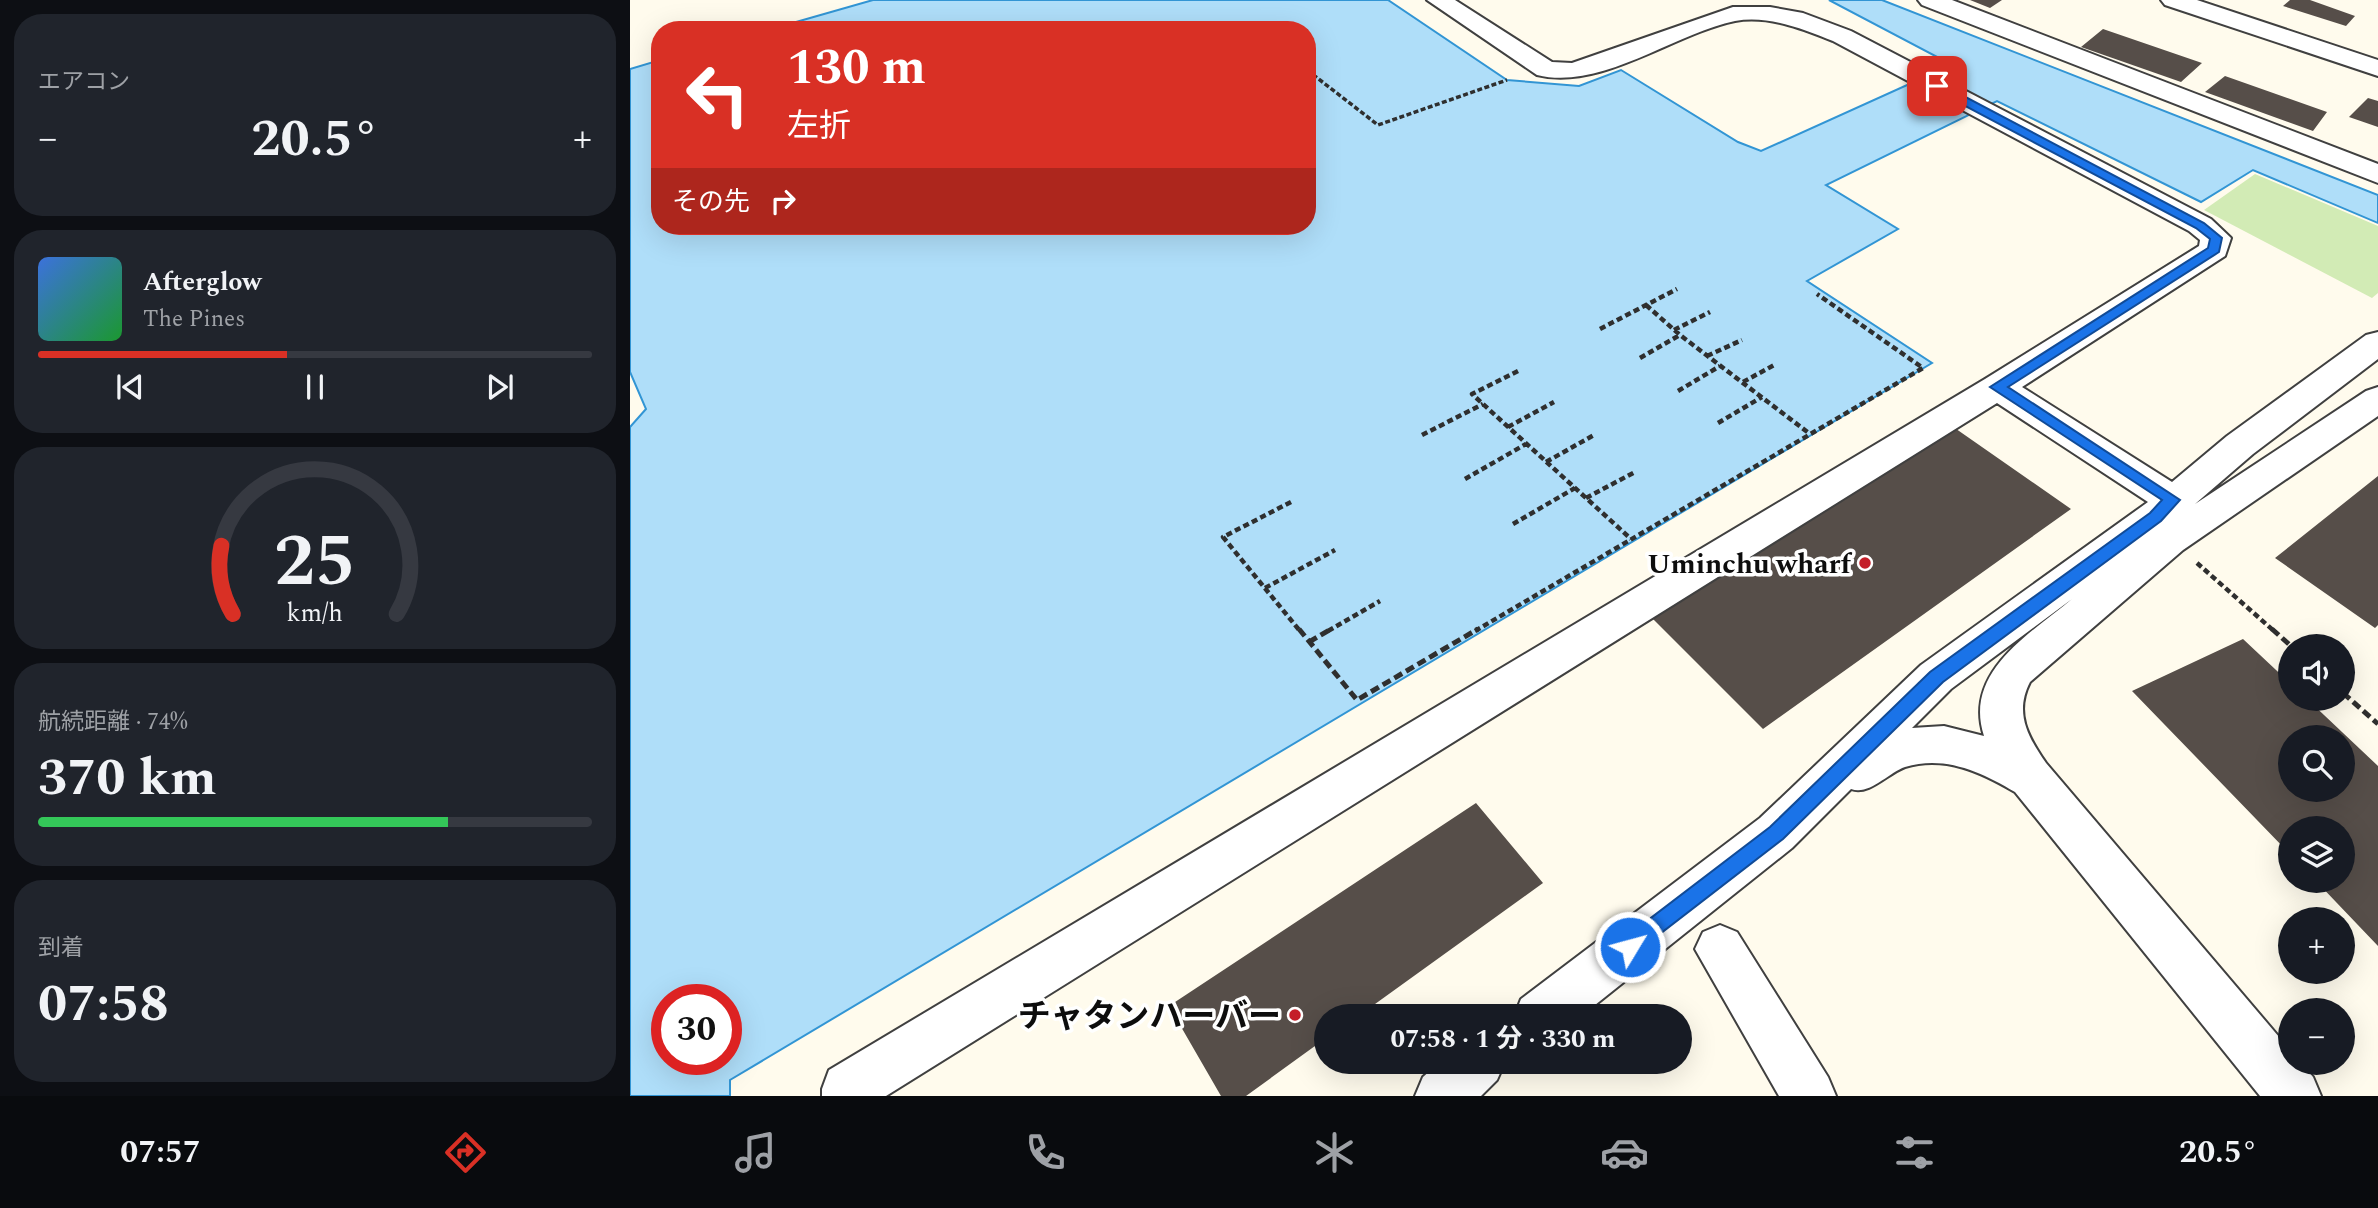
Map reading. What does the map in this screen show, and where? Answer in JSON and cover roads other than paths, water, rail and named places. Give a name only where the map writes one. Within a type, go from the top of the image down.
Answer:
[{"type":"street","points":[[849,1096],[848,1089],[1997,387],[2214,250],[2216,238],[2200,225],[1854,43],[1803,20],[1770,14],[1733,15],[1574,71],[1546,70],[1439,0]]},
{"type":"street","points":[[1930,0],[2378,174]]},
{"type":"street","points":[[2173,0],[2378,68]]},
{"type":"street","points":[[2294,1096],[2031,778],[2010,746],[2001,725],[1999,707],[2003,688],[2015,670],[2171,520],[2378,344]]},
{"type":"street","points":[[1997,387],[2171,520]]},
{"type":"street","points":[[1785,825],[1936,677],[2155,517],[2171,520],[2378,399]]},
{"type":"street","points":[[1556,1004],[1719,880],[1785,825],[1877,758],[1916,745],[1947,744],[1976,751],[2031,778]]},
{"type":"street","points":[[1720,949],[1809,1096]]},
{"type":"street","points":[[1442,1096],[1466,1074]]},
{"type":"water","points":[[873,0],[1388,0],[1507,80],[1579,86],[1621,70],[1738,142],[1761,151],[1947,67],[1943,60],[1829,0],[1882,0],[2378,195],[2378,223],[2253,170],[2201,202],[1997,101],[1826,185],[1898,229],[1807,281],[1932,363],[742,1073],[742,984],[651,984],[651,1075],[738,1075],[730,1080],[730,1096],[630,1096],[630,427],[646,409],[630,372],[630,69],[651,63],[651,235],[1316,235],[1316,21],[800,21]]},
{"type":"place","name":"Uminchu wharf","points":[[1865,563]]},
{"type":"place","name":"チャタンハーバー","points":[[1295,1015]]}]
